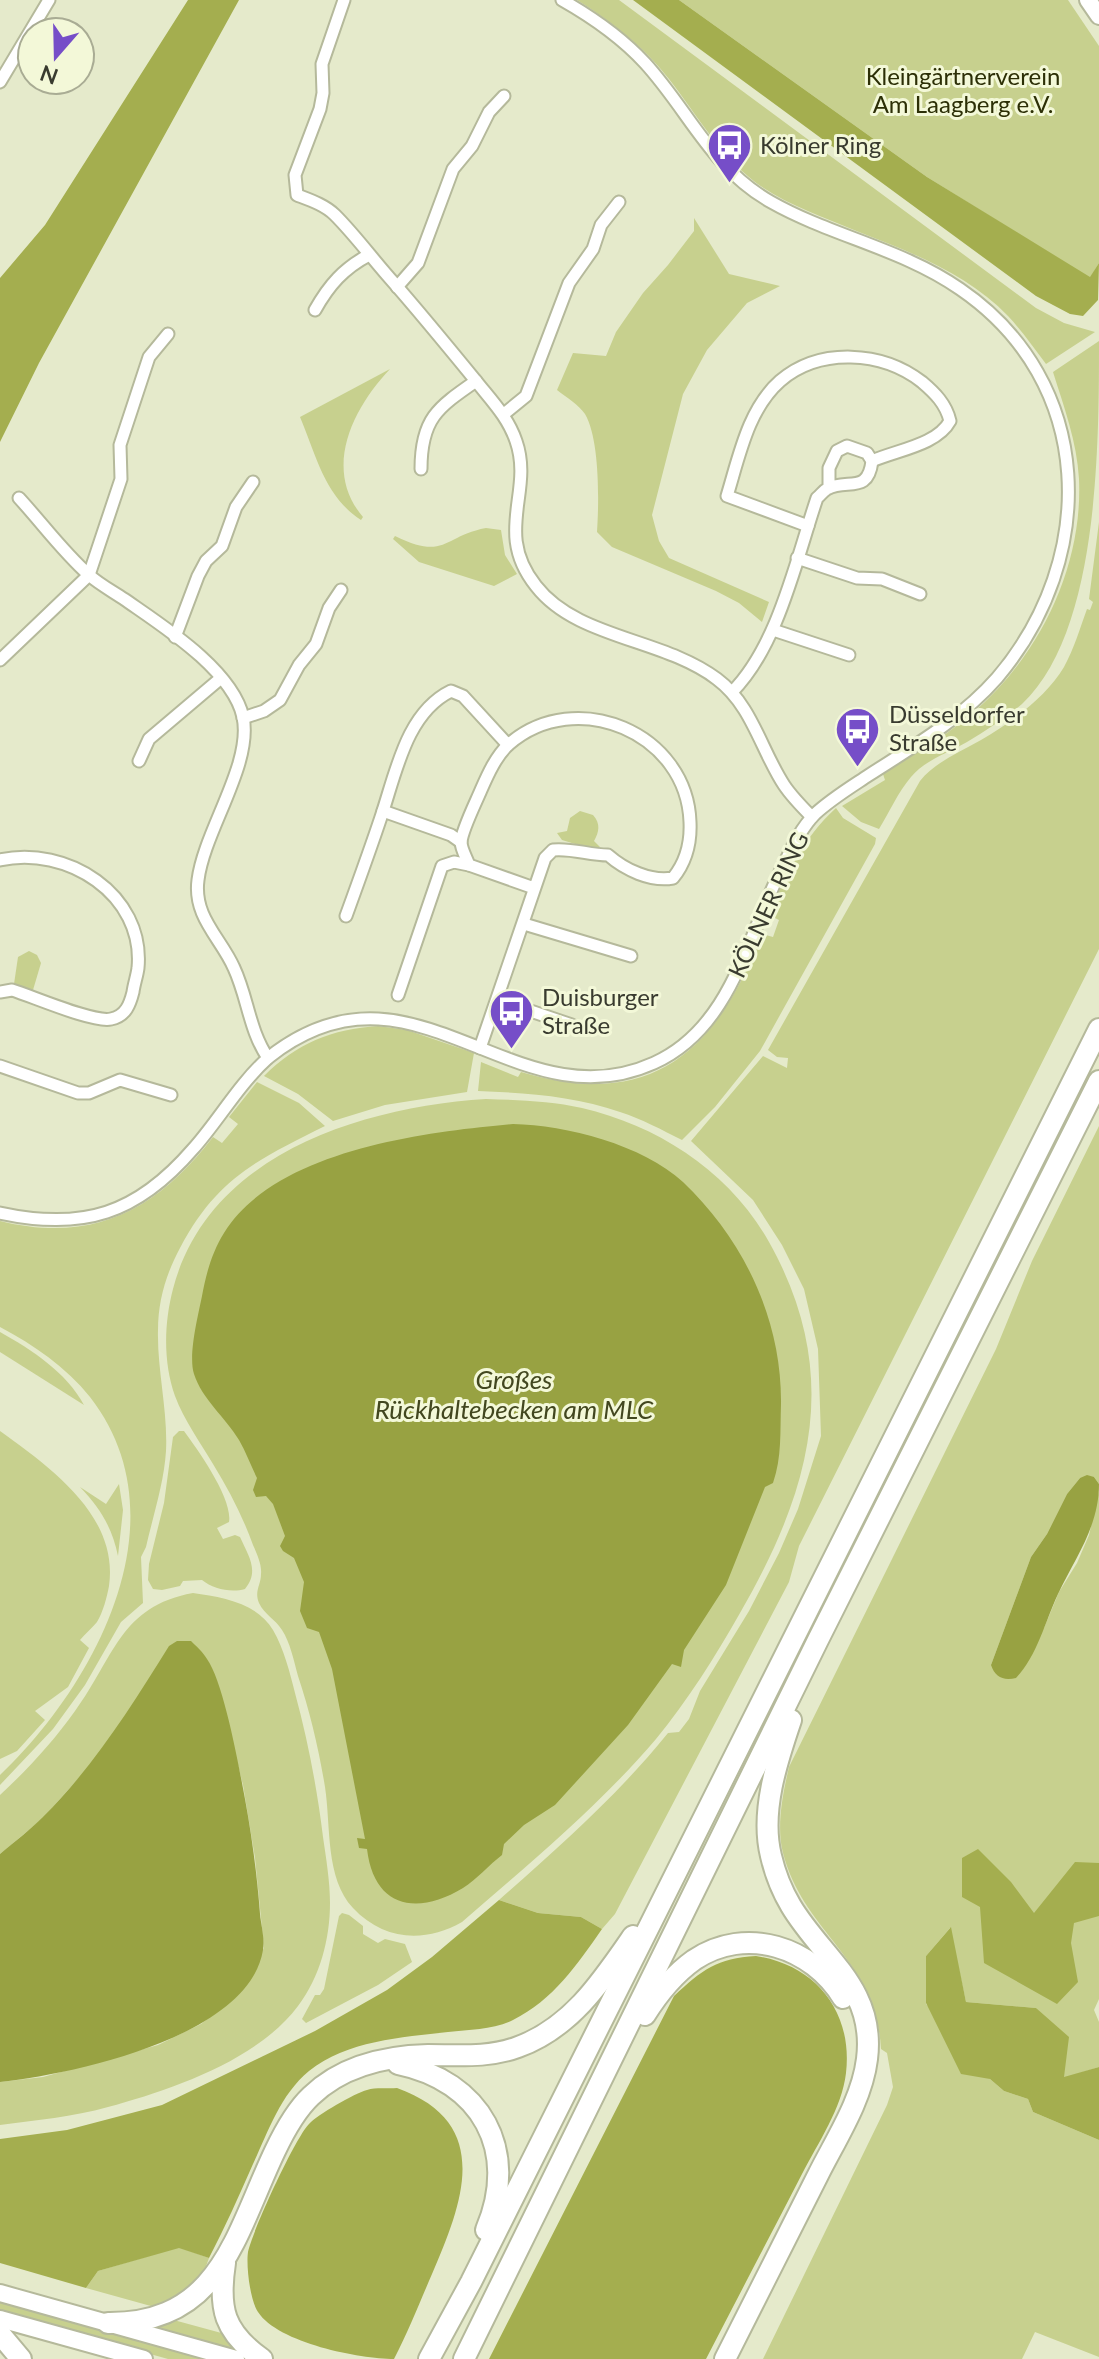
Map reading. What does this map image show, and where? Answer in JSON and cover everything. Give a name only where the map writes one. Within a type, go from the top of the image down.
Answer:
[{"type":"highway","points":[[429,2359],[471,2282],[1099,1029]]},
{"type":"highway","points":[[464,2359],[818,1640],[1099,1081]]},
{"type":"highway","points":[[725,2359],[850,2112],[867,2058],[867,2033],[859,2004],[845,1976],[791,1907],[776,1873],[769,1839],[768,1821],[777,1763],[818,1640]]},
{"type":"highway","points":[[108,2323],[131,2323],[166,2315],[187,2304],[200,2292],[226,2258],[285,2129],[308,2098],[351,2069],[379,2061],[424,2055],[493,2053],[543,2036],[592,1994],[679,1866]]},
{"type":"highway","points":[[603,2079],[658,1994],[675,1975],[695,1959],[716,1949],[757,1943],[793,1951],[823,1970],[834,1983],[856,2029],[861,2082]]},
{"type":"highway","points":[[379,2061],[423,2070],[451,2083],[484,2118],[497,2159],[497,2194],[475,2254],[471,2282]]},
{"type":"highway","points":[[226,2258],[222,2296],[224,2314],[232,2333],[262,2359]]},
{"type":"highway","points":[[0,2334],[21,2359]]},
{"type":"main road","points":[[1088,0],[1099,16]]},
{"type":"main road","points":[[0,2293],[236,2359]]},
{"type":"main road","points":[[0,2319],[144,2359]]},
{"type":"street","points":[[0,82],[49,0]]},
{"type":"street","points":[[344,0],[322,64],[320,109],[295,175],[297,195],[333,213],[504,414],[516,440],[521,461],[514,516],[516,544],[524,568],[535,585],[551,603],[577,619],[680,656],[717,679],[732,692],[744,710],[783,784],[812,817]]},
{"type":"street","name":"KÖLNER RING","points":[[0,1213],[53,1222],[88,1218],[137,1199],[162,1181],[194,1149],[268,1058],[282,1046],[310,1032],[344,1021],[391,1019],[436,1030],[552,1074],[590,1077],[623,1074],[656,1063],[683,1046],[711,1017],[730,987],[776,879],[812,817],[968,707],[999,676],[1025,639],[1049,596],[1066,545],[1071,502],[1069,458],[1057,411],[1027,351],[992,312],[956,285],[918,265],[770,201],[737,178],[711,152],[646,64],[617,36],[562,0]]},
{"type":"street","points":[[397,287],[418,263],[453,169],[472,146],[489,112],[504,96]]},
{"type":"street","points":[[504,414],[526,396],[569,283],[593,249],[601,225],[619,202]]},
{"type":"street","points":[[315,310],[339,275],[369,255]]},
{"type":"street","points":[[0,660],[89,575],[121,479],[120,445],[149,357],[168,334]]},
{"type":"street","points":[[808,526],[727,496],[754,416],[779,382],[806,365],[823,359],[864,358],[889,363],[914,376],[930,389],[947,408],[950,421],[946,428],[936,437],[872,461]]},
{"type":"street","points":[[421,469],[421,444],[428,425],[441,408],[476,381]]},
{"type":"street","points":[[829,488],[829,468],[837,451],[847,446],[857,448],[867,453],[872,461]]},
{"type":"street","points":[[732,692],[751,672],[773,630],[817,498],[829,488],[857,485],[866,478],[872,461]]},
{"type":"street","points":[[175,637],[198,576],[206,561],[222,546],[236,507],[253,482]]},
{"type":"street","points":[[19,498],[89,575],[201,657],[234,696],[243,718],[238,765],[203,856],[197,883],[204,921],[233,965],[256,1040],[268,1058]]},
{"type":"street","points":[[797,558],[857,578],[882,579],[903,585],[920,594]]},
{"type":"street","points":[[243,718],[264,711],[280,700],[299,665],[316,644],[329,608],[341,590]]},
{"type":"street","points":[[773,630],[849,655]]},
{"type":"street","points":[[139,761],[149,739],[221,678]]},
{"type":"street","points":[[346,916],[410,735],[437,698],[451,691],[463,696],[508,745]]},
{"type":"street","points":[[461,842],[490,768],[508,745],[546,723],[581,717],[618,725],[641,736],[664,756],[681,780],[690,813],[690,842],[683,866],[673,878],[661,880],[620,866],[608,855],[591,855],[568,848],[553,850],[545,858],[480,1048]]},
{"type":"street","points":[[383,811],[451,835],[461,842],[469,865]]},
{"type":"street","points":[[0,860],[39,856],[63,861],[90,874],[116,900],[132,928],[138,967],[130,1003],[121,1015],[110,1019],[12,990],[0,992]]},
{"type":"street","points":[[398,995],[442,866],[454,862],[469,865],[534,888]]},
{"type":"street","points":[[524,924],[631,956]]},
{"type":"street","points":[[498,1000],[572,1025]]},
{"type":"street","points":[[0,1066],[78,1093],[89,1093],[120,1080],[171,1095]]},
{"type":"green space","points":[[577,0],[619,0],[1036,308],[1064,323],[1095,332],[1046,364],[1008,316],[955,275],[916,255],[803,209],[767,190],[730,159],[669,79],[638,45]]},
{"type":"green space","name":"Kleingärtnerverein Am Laagberg e.V.","points":[[679,0],[1068,0],[1099,46],[1099,263],[1090,278],[927,177]]},
{"type":"green space","points":[[694,218],[729,274],[780,286],[747,303],[707,350],[683,394],[652,515],[659,541],[669,558],[769,602],[762,622],[739,603],[716,591],[612,547],[597,532],[597,472],[590,425],[576,404],[557,390],[573,353],[606,356],[616,332],[643,293],[694,231]]},
{"type":"green space","points":[[1099,341],[1095,483],[1080,585],[1067,632],[1047,672],[1022,704],[974,738],[917,771],[902,789],[879,829],[861,822],[842,806],[885,780],[883,774],[974,712],[1019,664],[1053,607],[1074,544],[1079,479],[1073,438],[1053,372]]},
{"type":"green space","points":[[390,369],[364,402],[347,440],[345,479],[351,498],[363,517],[361,520],[349,511],[330,487],[300,417]]},
{"type":"green space","points":[[1099,522],[1099,949],[799,1546],[789,1582],[615,1914],[602,1929],[581,1917],[538,1913],[499,1900],[608,1799],[668,1733],[679,1732],[689,1719],[700,1691],[749,1611],[779,1553],[798,1509],[821,1436],[818,1349],[804,1289],[782,1245],[753,1200],[691,1141],[763,1056],[787,1068],[788,1058],[777,1057],[768,1050],[920,781],[940,763],[1016,717],[1057,678],[1074,646],[1087,609],[1090,610],[1093,602],[1089,599]]},
{"type":"green space","points":[[486,528],[501,530],[505,555],[517,574],[494,586],[419,562],[393,539],[395,536],[435,547]]},
{"type":"green space","points":[[836,808],[843,818],[876,838],[875,844],[760,1051],[715,1107],[682,1140],[636,1118],[586,1102],[532,1094],[478,1091],[481,1062],[518,1077],[521,1072],[567,1082],[607,1083],[643,1077],[673,1062],[700,1040],[723,1011],[744,975],[762,934],[773,937],[779,920],[769,915],[782,886],[805,844]]},
{"type":"green space","points":[[580,811],[593,815],[597,822],[594,841],[600,847],[595,850],[562,840],[557,833],[567,831],[570,818]]},
{"type":"green space","points":[[29,951],[37,955],[41,963],[33,990],[14,984],[18,957]]},
{"type":"green space","points":[[378,1026],[407,1030],[474,1053],[467,1092],[385,1105],[333,1121],[298,1094],[264,1076],[302,1046],[345,1030]]},
{"type":"green space","points":[[257,1082],[299,1103],[325,1126],[259,1161],[224,1188],[194,1224],[175,1258],[164,1288],[158,1319],[166,1451],[158,1499],[141,1557],[143,1603],[121,1622],[85,1685],[53,1729],[0,1785],[0,1775],[35,1738],[68,1695],[95,1648],[116,1598],[128,1546],[129,1495],[117,1445],[90,1397],[49,1358],[0,1327],[0,1221],[65,1228],[93,1224],[146,1202],[192,1163],[213,1137],[222,1143],[238,1124],[229,1117]]},
{"type":"green space","name":"Großes Rückhaltebecken am MLC","points":[[486,1099],[558,1104],[611,1116],[665,1140],[713,1174],[734,1194],[769,1242],[792,1291],[806,1338],[811,1384],[809,1430],[800,1475],[765,1567],[711,1662],[656,1739],[587,1811],[462,1922],[434,1933],[405,1935],[378,1927],[365,1919],[344,1896],[338,1882],[333,1867],[320,1759],[292,1652],[282,1630],[259,1603],[260,1563],[240,1514],[175,1396],[168,1370],[168,1315],[173,1289],[191,1242],[219,1203],[255,1172],[296,1146],[342,1127],[390,1113]]},
{"type":"green space","points":[[1099,1126],[1099,1484],[1094,1477],[1080,1478],[1067,1494],[1047,1534],[1031,1557],[991,1665],[1044,1628],[1089,1535],[1099,1491],[1099,1999],[1094,2010],[1099,2022],[1099,2067],[1064,2078],[1036,2008],[966,2002],[950,1928],[926,1956],[926,2004],[990,2079],[1004,2091],[1028,2099],[1033,2112],[1099,2140],[1099,2357],[1035,2332],[1022,2359],[763,2359],[893,2087],[887,2053],[881,2049],[876,2018],[867,1991],[806,1905],[783,1853],[780,1821],[789,1767],[996,1349],[1032,1261]]},
{"type":"green space","points":[[0,1332],[58,1372],[84,1405],[0,1352]]},
{"type":"green space","points":[[0,1431],[60,1478],[92,1516],[103,1537],[109,1561],[109,1586],[97,1622],[80,1640],[89,1648],[68,1687],[35,1711],[45,1720],[17,1751],[0,1759]]},
{"type":"green space","points":[[184,1431],[198,1450],[226,1501],[229,1522],[217,1528],[223,1539],[235,1535],[240,1537],[252,1569],[245,1589],[222,1589],[202,1580],[183,1581],[180,1586],[162,1590],[153,1589],[148,1580],[164,1503],[173,1437]]},
{"type":"green space","points":[[119,1484],[123,1510],[118,1556],[104,1518],[80,1487],[106,1504]]},
{"type":"green space","points":[[193,1593],[227,1599],[258,1613],[273,1630],[286,1661],[312,1765],[329,1878],[328,1930],[318,1970],[306,1995],[281,2025],[237,2057],[212,2070],[159,2092],[95,2110],[0,2125],[0,2082],[43,2077],[158,2045],[201,2024],[236,1997],[264,1948],[255,1858],[243,1785],[217,1682],[127,1715],[86,1770],[42,1819],[0,1854],[0,1795],[40,1755],[67,1722],[121,1637],[134,1622],[149,1609]]},
{"type":"green space","points":[[342,1913],[363,1926],[363,1934],[378,1943],[385,1939],[405,1944],[412,1962],[378,1985],[306,2023],[302,2019],[315,1995],[320,1995],[324,1989]]},
{"type":"green space","points":[[179,2247],[209,2258],[201,2278],[191,2290],[158,2308],[86,2288],[98,2271]]},
{"type":"green space","points":[[0,2302],[205,2359],[168,2359],[0,2312]]},
{"type":"green space","points":[[170,2319],[225,2334],[241,2352],[148,2326]]},
{"type":"shaded area","points":[[188,0],[239,0],[39,363],[0,442],[0,278],[45,225]]},
{"type":"shaded area","points":[[633,0],[679,0],[927,177],[1090,277],[1099,263],[1098,300],[1083,316],[1070,314],[1036,296]]},
{"type":"shaded area","points":[[978,1849],[1011,1882],[1034,1913],[1075,1862],[1099,1863],[1099,1916],[1074,1923],[1071,1943],[1078,1982],[1057,2004],[984,1963],[980,1907],[962,1897],[962,1858]]},
{"type":"shaded area","points":[[499,1900],[538,1913],[581,1917],[602,1929],[552,1992],[513,2020],[489,2027],[375,2042],[340,2053],[309,2071],[290,2091],[276,2114],[209,2258],[179,2248],[98,2271],[86,2288],[0,2263],[0,2139],[67,2130],[162,2105],[315,2031],[387,1990],[432,1957]]},
{"type":"shaded area","points":[[951,1927],[966,2002],[1036,2008],[1069,2037],[1064,2077],[1099,2067],[1099,2140],[1033,2112],[1028,2099],[1004,2091],[990,2079],[961,2074],[926,2003],[926,1956]]},
{"type":"shaded area","points":[[756,1956],[796,1970],[813,1981],[826,1995],[843,2030],[847,2051],[846,2073],[840,2099],[828,2125],[706,2359],[489,2359],[674,1996],[711,1967],[731,1959]]},
{"type":"shaded area","points":[[397,2088],[428,2103],[448,2122],[459,2143],[462,2167],[460,2193],[453,2219],[394,2359],[321,2347],[268,2323],[253,2300],[248,2252],[275,2186],[309,2124],[361,2092]]},
{"type":"water","name":"Großes Rückhaltebecken am MLC","points":[[513,1124],[580,1133],[626,1148],[666,1169],[705,1205],[741,1256],[767,1312],[780,1373],[779,1454],[773,1483],[765,1487],[726,1585],[684,1650],[681,1667],[672,1664],[628,1725],[555,1805],[524,1825],[504,1844],[502,1855],[463,1888],[446,1897],[414,1904],[388,1895],[371,1869],[367,1849],[359,1848],[357,1838],[365,1839],[332,1669],[319,1632],[307,1628],[300,1611],[304,1582],[294,1558],[280,1546],[285,1536],[273,1504],[266,1496],[256,1497],[253,1490],[257,1478],[242,1445],[198,1383],[192,1366],[193,1346],[205,1280],[220,1240],[247,1205],[278,1182],[315,1164],[355,1150],[438,1133]]},
{"type":"water","points":[[1087,1475],[1094,1477],[1099,1484],[1095,1514],[1085,1542],[1058,1594],[1030,1660],[1016,1678],[1000,1677],[991,1665],[1031,1557],[1047,1534],[1067,1494],[1080,1478]]},
{"type":"water","points":[[177,1641],[191,1641],[205,1656],[213,1671],[225,1705],[239,1767],[256,1870],[263,1937],[263,1950],[251,1980],[226,2006],[193,2028],[154,2046],[70,2070],[0,2082],[0,1854],[43,1817],[79,1777],[126,1713],[169,1646]]},
{"type":"place","name":"Kölner Ring","points":[[729,185]]},
{"type":"place","name":"Düsseldorfer Straße","points":[[858,768]]},
{"type":"place","name":"Duisburger Straße","points":[[511,1051]]}]
